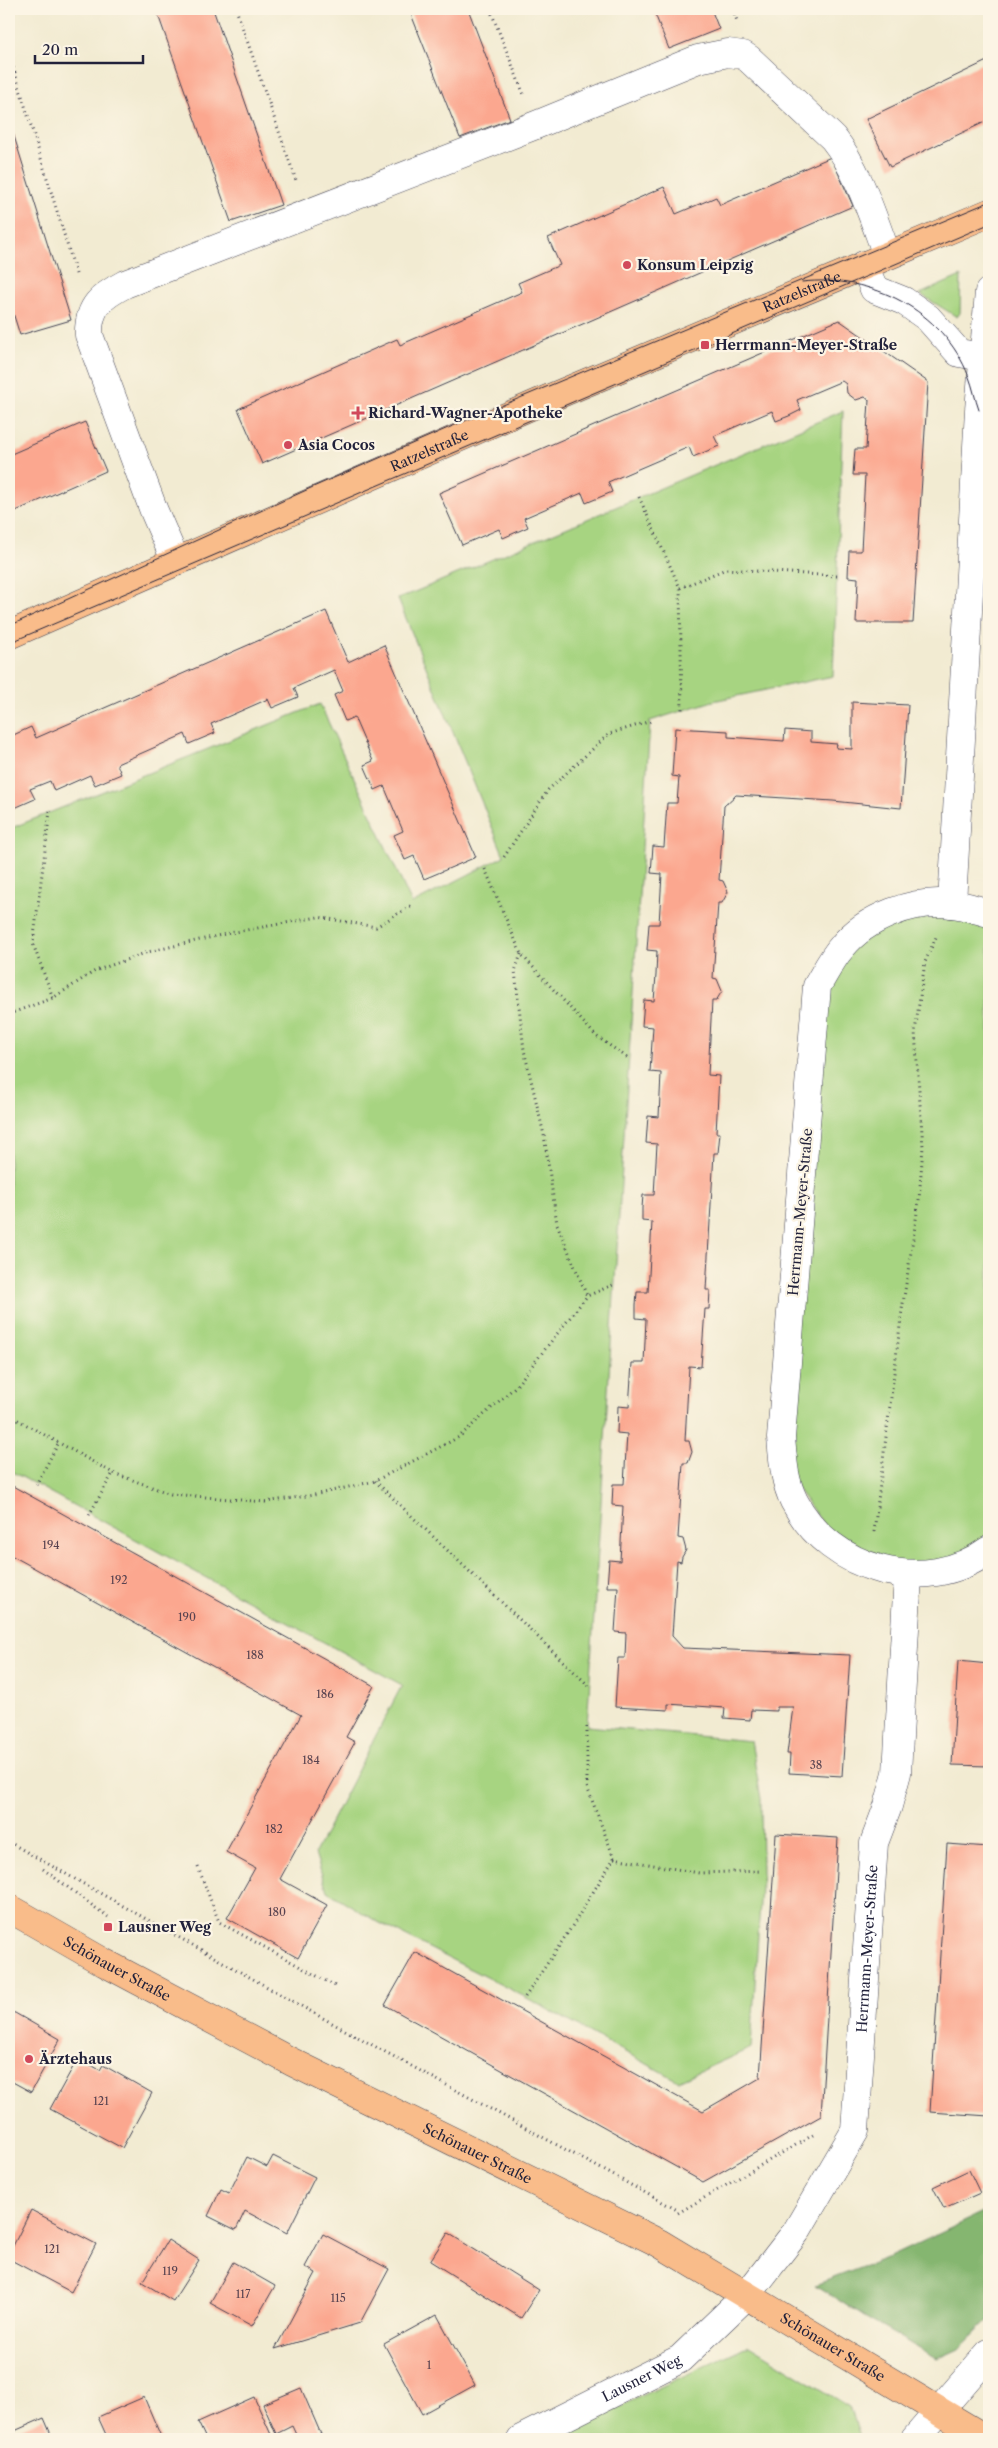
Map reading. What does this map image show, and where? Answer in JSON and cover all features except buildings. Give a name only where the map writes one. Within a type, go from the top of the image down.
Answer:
[{"type":"main road","name":"Ratzelstraße","points":[[9,634],[440,446],[875,260],[988,219]]},
{"type":"main road","name":"Schönauer Straße","points":[[12,1916],[292,2062],[659,2243],[986,2439]]},
{"type":"street","points":[[176,562],[154,511],[91,345],[89,325],[94,306],[97,302],[125,284],[536,125],[698,58],[720,54],[743,55],[770,78],[839,145],[867,203],[875,260],[874,289],[904,302],[928,318],[959,353],[983,357]]},
{"type":"street","points":[[952,904],[983,357],[988,303]]},
{"type":"street","name":"Herrmann-Meyer-Straße","points":[[989,913],[952,904],[914,906],[878,919],[858,931],[841,947],[817,986],[781,1438],[783,1470],[794,1500],[809,1524],[828,1544],[848,1557],[870,1567],[908,1575],[944,1572],[977,1559],[989,1550]]},
{"type":"street","name":"Herrmann-Meyer-Straße","points":[[747,2295],[800,2223],[855,2131],[874,1843],[888,1806],[897,1774],[908,1575]]},
{"type":"street","name":"Lausner Weg","points":[[521,2439],[680,2359],[747,2295]]},
{"type":"street","points":[[915,2439],[989,2353]]},
{"type":"path","points":[[236,9],[309,214]]},
{"type":"path","points":[[490,9],[536,125]]},
{"type":"path","points":[[9,53],[81,287],[97,302]]},
{"type":"path","points":[[639,497],[680,588],[682,711]]},
{"type":"path","points":[[680,588],[726,568],[837,576]]},
{"type":"path","points":[[504,857],[548,790],[609,734],[650,721]]},
{"type":"path","points":[[50,811],[32,944],[52,998]]},
{"type":"path","points":[[485,868],[521,954],[596,1036],[628,1058]]},
{"type":"path","points":[[870,1567],[902,1310],[919,1200],[923,1147],[915,1032],[924,962],[952,904]]},
{"type":"path","points":[[9,1014],[52,998],[95,971],[148,952],[230,933],[318,917],[376,927],[412,905]]},
{"type":"path","points":[[521,954],[515,971],[524,1050],[544,1135],[557,1224],[587,1296]]},
{"type":"path","points":[[9,1415],[113,1473],[171,1494],[265,1502],[314,1495],[374,1481],[459,1437],[516,1386],[587,1296],[615,1284]]},
{"type":"path","points":[[36,1485],[58,1444]]},
{"type":"path","points":[[89,1515],[113,1473]]},
{"type":"path","points":[[374,1481],[589,1686]]},
{"type":"path","points":[[586,1726],[587,1787],[614,1858]]},
{"type":"path","points":[[9,1842],[319,2016],[679,2211]]},
{"type":"path","points":[[614,1858],[698,1873],[762,1871]]},
{"type":"path","points":[[525,1997],[573,1925],[614,1858]]},
{"type":"path","points":[[198,1867],[219,1922],[337,1987]]},
{"type":"path","points":[[43,1869],[108,1917]]},
{"type":"path","points":[[659,2243],[679,2211],[857,2111]]},
{"type":"green space","points":[[961,276],[960,313],[957,317],[920,294]]},
{"type":"green space","points":[[843,411],[833,676],[713,701],[650,721],[587,1726],[751,1741],[761,1799],[762,1871],[751,2048],[678,2081],[525,1997],[376,1921],[327,1891],[315,1853],[402,1685],[9,1470],[9,829],[320,704],[412,904],[504,856],[398,599]]},
{"type":"green space","points":[[989,913],[989,1550],[944,1572],[848,1557],[783,1470],[817,986],[878,919]]},
{"type":"green space","points":[[989,2210],[989,2320],[959,2349],[937,2359],[866,2318],[815,2285],[894,2255]]},
{"type":"green space","points":[[749,2345],[850,2407],[861,2439],[551,2439]]},
{"type":"tram line","points":[[9,626],[313,487],[448,428],[989,202]]},
{"type":"tram line","points":[[9,643],[989,224]]},
{"type":"tram line","points":[[802,282],[828,281],[854,284],[902,301],[923,315],[942,333],[957,353],[969,377],[979,410]]},
{"type":"tram line","points":[[987,313],[989,303]]},
{"type":"place","name":"Konsum Leipzig","points":[[627,265]]},
{"type":"place","name":"Herrmann-Meyer-Straße","points":[[705,345]]},
{"type":"place","name":"Richard-Wagner-Apotheke","points":[[358,413]]},
{"type":"place","name":"Asia Cocos","points":[[288,445]]},
{"type":"place","name":"Lausner Weg","points":[[108,1927]]},
{"type":"place","name":"Ärztehaus","points":[[29,2059]]}]
